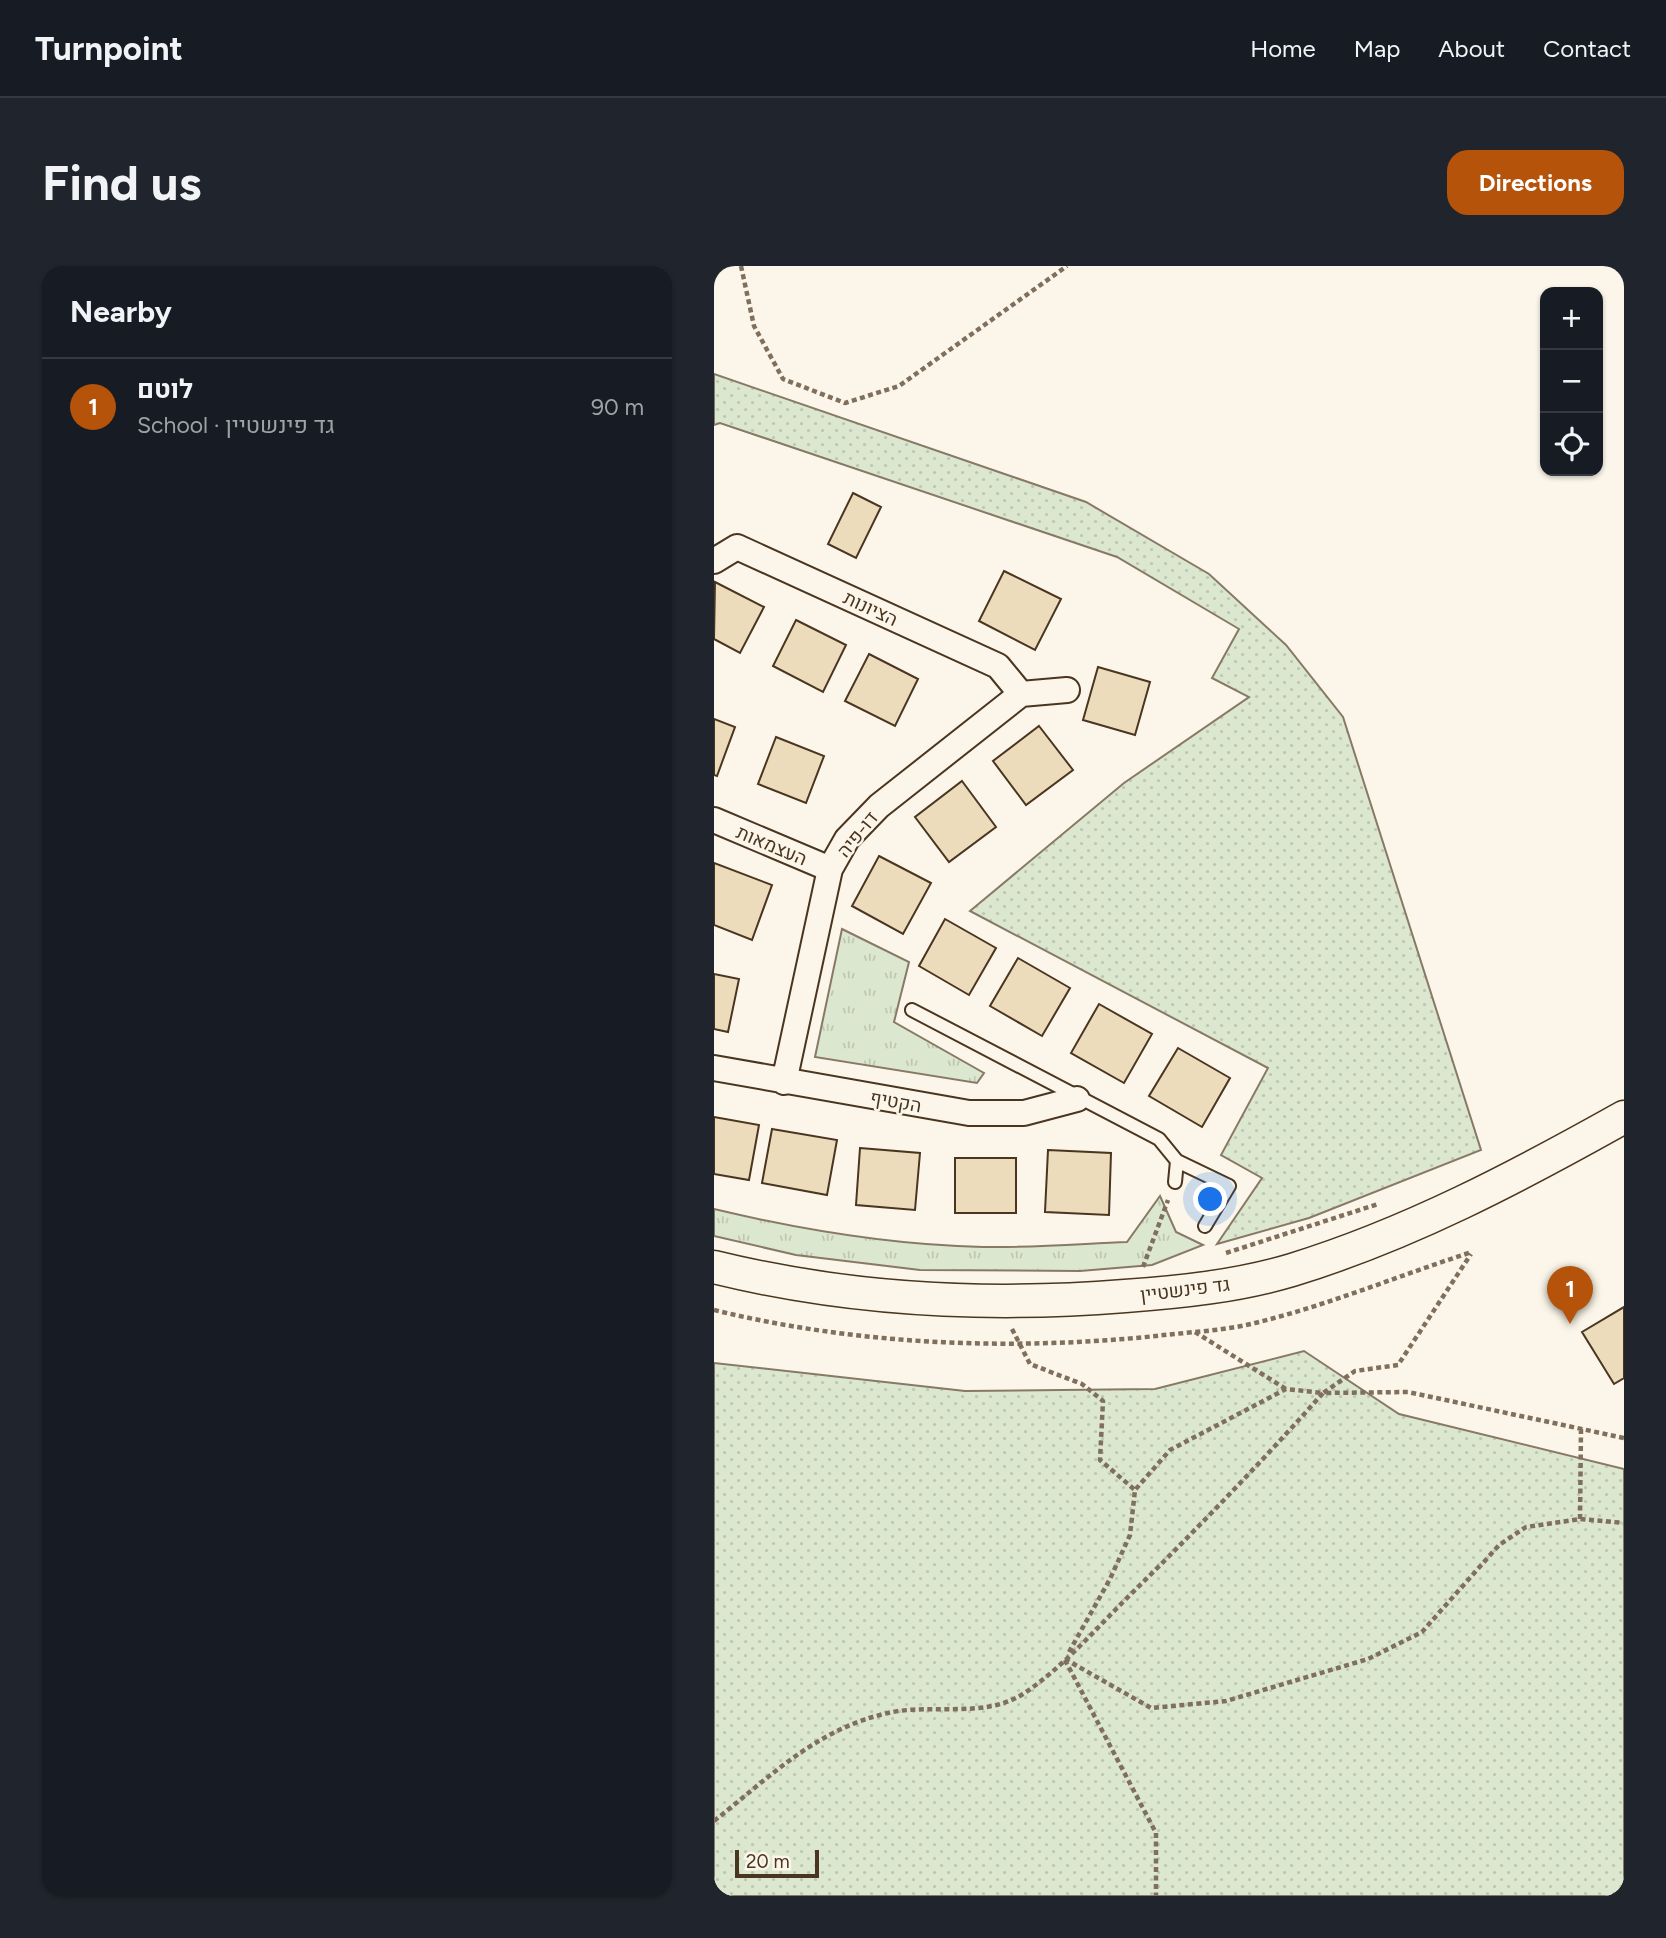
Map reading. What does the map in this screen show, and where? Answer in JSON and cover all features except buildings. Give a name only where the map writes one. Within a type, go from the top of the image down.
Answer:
[{"type":"street","name":"הציונות","points":[[714,561],[737,547],[998,666],[1021,694]]},
{"type":"street","points":[[1021,694],[1066,690]]},
{"type":"street","name":"דו-פיה","points":[[784,1082],[830,869],[847,839],[879,806],[1021,694]]},
{"type":"street","name":"העצמאות","points":[[714,820],[830,869]]},
{"type":"street","name":"הקטיף","points":[[714,1068],[969,1113],[1024,1113],[1077,1099]]},
{"type":"street","name":"גד פינשטיין","points":[[714,1267],[834,1290],[956,1300],[1096,1298],[1247,1281],[1292,1269],[1420,1222],[1497,1186],[1624,1117]]},
{"type":"lane","points":[[912,1010],[1077,1099],[1158,1139],[1177,1161],[1228,1186],[1205,1226]]},
{"type":"lane","points":[[1175,1182],[1177,1161]]},
{"type":"path","points":[[741,266],[754,326],[783,379],[845,403],[899,386],[1067,266]]},
{"type":"path","points":[[1153,1273],[1140,1274],[1175,1182]]},
{"type":"path","points":[[1215,1256],[1383,1203]]},
{"type":"path","points":[[714,1821],[814,1741],[843,1726],[890,1712],[993,1706],[1022,1694],[1065,1659],[1244,1482],[1323,1393],[1354,1371],[1398,1365],[1472,1252]]},
{"type":"path","points":[[714,1310],[843,1334],[913,1340],[1018,1342],[1030,1364],[1082,1384],[1103,1401],[1100,1460],[1135,1490]]},
{"type":"path","points":[[1195,1332],[1286,1389],[1323,1393],[1408,1392],[1624,1438]]},
{"type":"path","points":[[1065,1659],[1110,1579],[1130,1535],[1135,1490],[1170,1450],[1286,1389]]},
{"type":"path","points":[[1580,1519],[1581,1429]]},
{"type":"path","points":[[1065,1659],[1152,1708],[1226,1701],[1368,1659],[1422,1632],[1499,1545],[1526,1527],[1580,1519],[1624,1524]]},
{"type":"path","points":[[1065,1659],[1156,1833],[1156,1896]]},
{"type":"green space","points":[[714,374],[1086,502],[1209,574],[1286,645],[1343,717],[1481,1150],[1309,1218],[1217,1244],[1262,1178],[1221,1155],[1268,1068],[970,911],[1124,783],[1249,697],[1212,678],[1239,629],[1117,557],[720,423],[714,425]]},
{"type":"green space","points":[[842,929],[909,962],[894,1022],[984,1073],[977,1083],[815,1057]]},
{"type":"green space","points":[[1160,1196],[1176,1232],[1203,1245],[1152,1265],[1080,1271],[920,1270],[796,1255],[714,1236],[714,1209],[814,1230],[949,1246],[1001,1247],[1127,1242]]},
{"type":"green space","points":[[1304,1351],[1399,1414],[1624,1469],[1624,1896],[714,1896],[714,1363],[965,1391],[1155,1389]]},
{"type":"place","name":"לוטם","points":[[1570,1324]]}]
